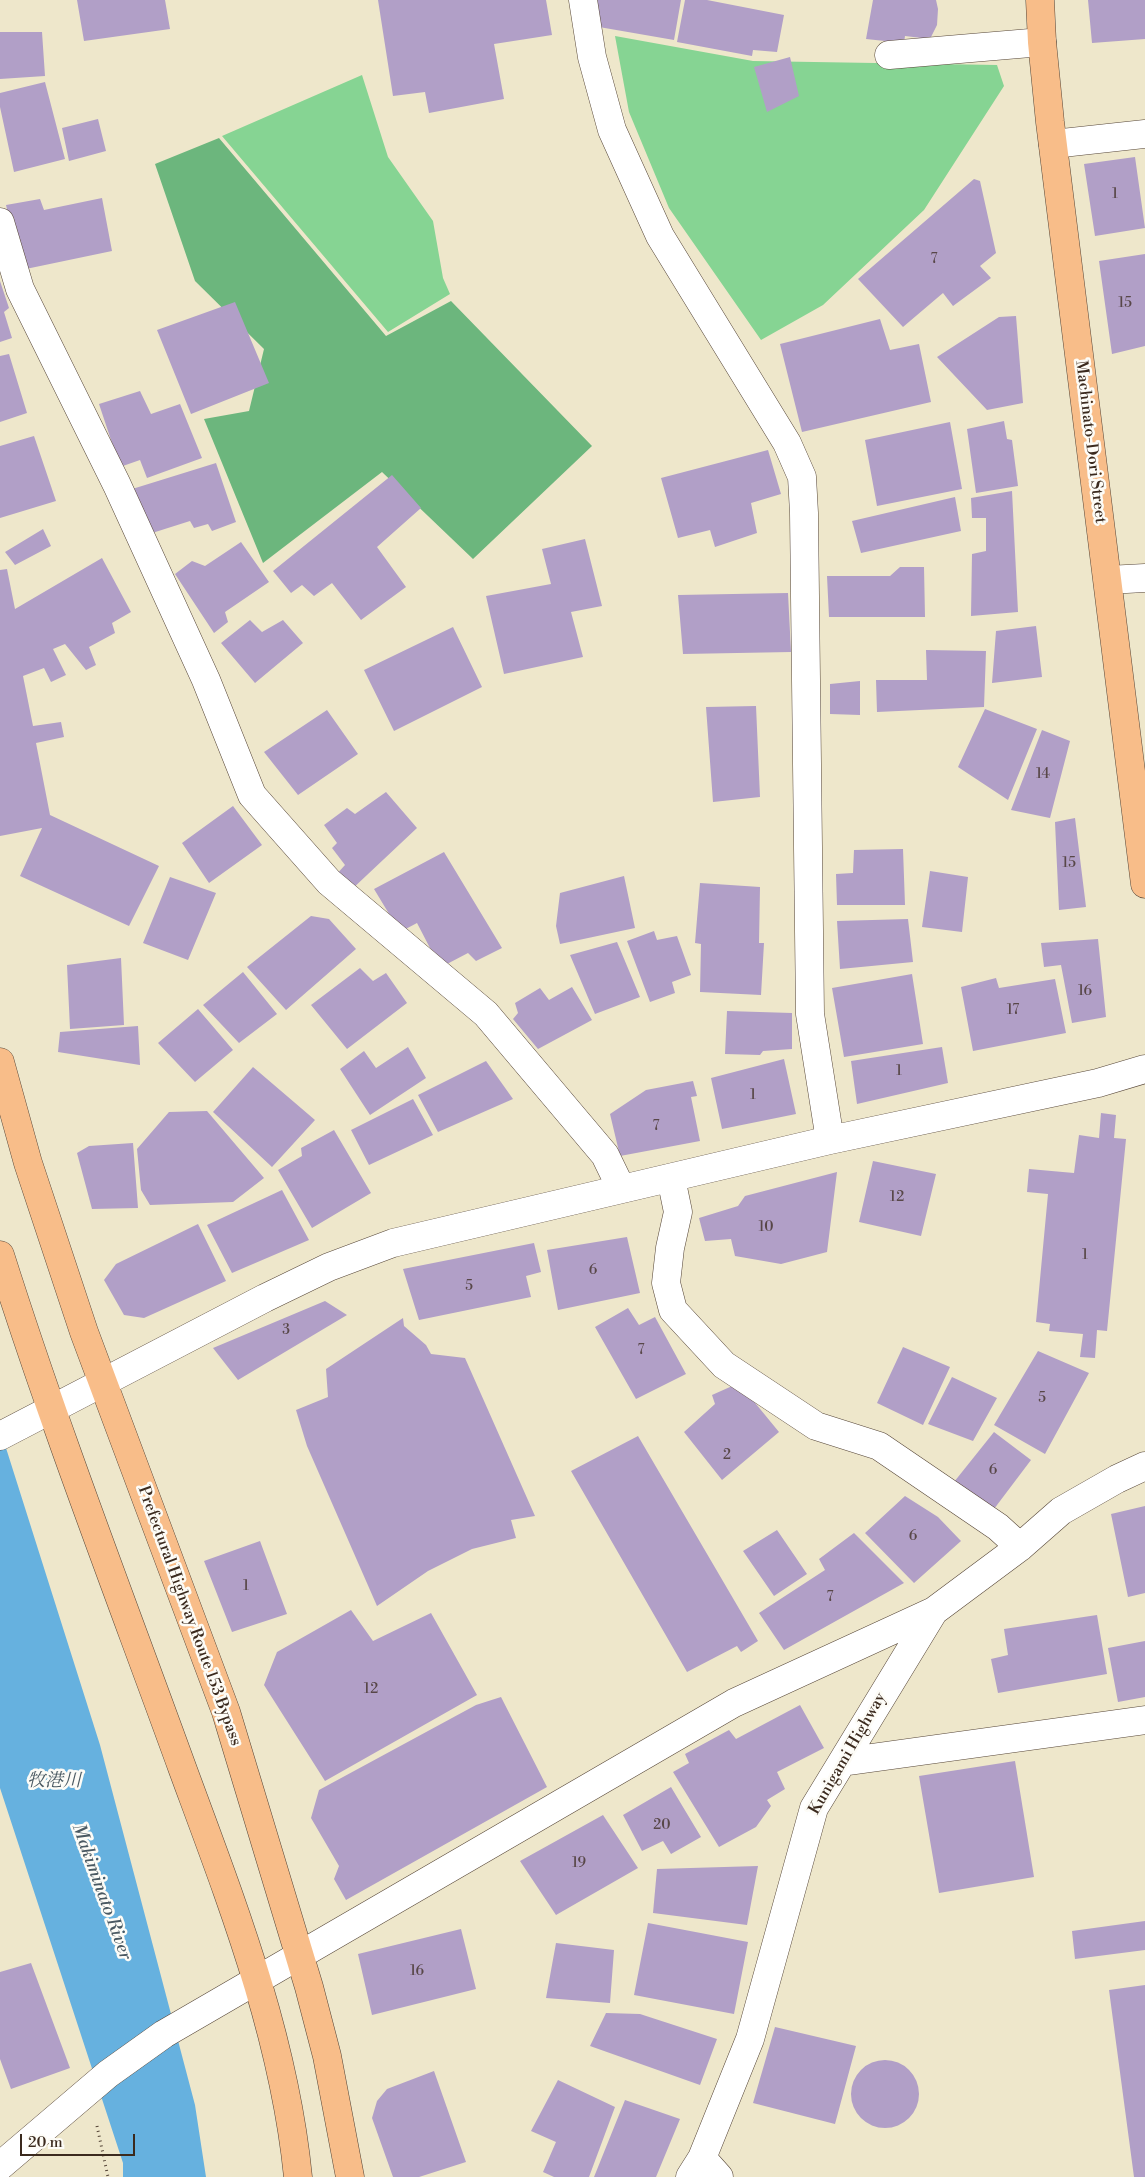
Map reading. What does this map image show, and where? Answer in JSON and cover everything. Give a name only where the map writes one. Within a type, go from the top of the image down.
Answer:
[{"type":"main road","name":"Machinato-Dori Street","points":[[1040,0],[1042,42],[1053,144],[1145,884]]},
{"type":"main road","name":"Prefectural Highway Route 153 Bypass","points":[[0,1062],[28,1163],[104,1383],[226,1712],[300,1955],[327,2056],[350,2177]]},
{"type":"main road","points":[[0,1255],[52,1410],[246,1941],[278,2052],[298,2177]]},
{"type":"street","points":[[583,0],[592,56],[612,130],[660,236],[787,443],[802,478],[810,1014],[830,1140]]},
{"type":"street","points":[[889,55],[1042,42]]},
{"type":"street","points":[[1053,144],[1145,134]]},
{"type":"street","points":[[0,222],[20,289],[117,485],[206,680],[252,795],[329,882],[486,1014],[605,1156],[621,1188]]},
{"type":"street","points":[[1108,580],[1145,578]]},
{"type":"street","points":[[0,1436],[265,1298],[329,1267],[393,1243],[830,1140],[1098,1083],[1145,1069]]},
{"type":"street","points":[[671,1178],[678,1212],[670,1248],[666,1283],[673,1310],[724,1365],[816,1426],[879,1446],[998,1527],[1020,1547]]},
{"type":"street","name":"Kunigami Highway","points":[[704,2170],[750,2039],[814,1808],[934,1611],[1020,1547],[1061,1511],[1117,1479],[1145,1466]]},
{"type":"street","points":[[0,2166],[108,2074],[164,2034],[734,1702],[934,1611]]},
{"type":"street","points":[[842,1762],[1145,1720]]},
{"type":"path","points":[[86,2092],[102,2140],[108,2177]]},
{"type":"green space","points":[[615,36],[753,61],[997,65],[1004,86],[924,210],[823,305],[761,340],[669,208],[629,112]]},
{"type":"green space","points":[[362,75],[388,157],[433,221],[443,278],[450,294],[388,332],[222,136]]},
{"type":"green space","points":[[219,138],[386,336],[451,301],[592,446],[473,559],[382,472],[263,563],[204,419],[249,411],[264,349],[195,281],[155,164]]},
{"type":"water","name":"牧港川","points":[[0,1429],[100,1745],[195,2105],[206,2177],[123,2177],[123,2163],[0,1788]]},
{"type":"building","points":[[77,0],[165,0],[170,29],[84,41]]},
{"type":"building","points":[[378,0],[546,0],[552,35],[494,44],[504,99],[429,113],[425,92],[393,96]]},
{"type":"building","points":[[597,0],[681,0],[674,40],[599,27]]},
{"type":"building","points":[[685,0],[707,0],[784,15],[777,52],[753,50],[752,56],[677,42]]},
{"type":"building","points":[[873,0],[936,0],[938,9],[937,25],[930,39],[905,36],[904,43],[866,39]]},
{"type":"building","points":[[1088,0],[1145,0],[1145,39],[1092,43]]},
{"type":"building","points":[[0,32],[42,32],[45,76],[0,79]]},
{"type":"building","points":[[790,57],[799,96],[767,112],[754,67]]},
{"type":"building","points":[[45,82],[65,159],[14,172],[0,107],[0,93]]},
{"type":"building","points":[[98,119],[106,151],[69,161],[62,128]]},
{"type":"building","points":[[1135,157],[1145,228],[1095,236],[1084,164]]},
{"type":"building","points":[[974,179],[980,181],[996,253],[980,266],[991,278],[953,306],[943,293],[903,327],[858,279]]},
{"type":"building","points":[[102,198],[112,251],[21,270],[6,205],[40,199],[44,210]]},
{"type":"building","points":[[1145,254],[1145,346],[1112,354],[1099,261]]},
{"type":"building","points":[[0,281],[9,308],[4,312],[12,338],[0,342]]},
{"type":"building","points":[[235,302],[269,383],[191,414],[157,330]]},
{"type":"building","points":[[1016,316],[1023,403],[987,410],[937,357],[999,317]]},
{"type":"building","points":[[880,319],[890,350],[919,344],[931,402],[802,432],[780,344]]},
{"type":"building","points":[[9,354],[27,413],[0,422],[0,356]]},
{"type":"building","points":[[140,391],[151,414],[180,404],[202,458],[147,478],[140,460],[120,467],[99,404]]},
{"type":"building","points":[[1004,421],[1007,439],[1012,440],[1018,486],[976,493],[967,429]]},
{"type":"building","points":[[950,422],[962,489],[877,506],[865,440]]},
{"type":"building","points":[[34,436],[56,501],[0,518],[0,446]]},
{"type":"building","points":[[768,450],[781,494],[751,503],[757,533],[715,547],[710,530],[678,538],[661,478]]},
{"type":"building","points":[[216,463],[236,522],[212,531],[208,524],[194,528],[190,521],[149,534],[129,490]]},
{"type":"building","points":[[392,475],[421,508],[377,547],[406,587],[361,620],[332,583],[314,596],[302,585],[291,593],[273,571]]},
{"type":"building","points":[[1012,491],[1018,612],[971,616],[972,554],[986,551],[986,518],[972,518],[971,498]]},
{"type":"building","points":[[955,497],[961,531],[861,553],[852,521]]},
{"type":"building","points":[[43,529],[51,546],[15,565],[5,552]]},
{"type":"building","points":[[585,539],[602,606],[571,612],[583,657],[504,674],[486,596],[551,584],[542,549]]},
{"type":"building","points":[[241,542],[269,582],[225,612],[228,622],[214,633],[175,574],[192,561],[205,566]]},
{"type":"building","points":[[102,558],[131,612],[112,623],[115,633],[89,647],[96,665],[86,670],[65,644],[53,649],[66,675],[51,682],[44,668],[23,676],[33,726],[61,722],[64,737],[36,743],[50,815],[159,866],[129,926],[20,876],[42,828],[0,836],[0,570],[7,569],[15,609]]},
{"type":"building","points":[[900,567],[924,567],[925,617],[829,617],[827,576],[890,576]]},
{"type":"building","points":[[788,593],[791,652],[683,654],[678,595]]},
{"type":"building","points":[[250,620],[262,632],[283,620],[303,643],[255,683],[221,643]]},
{"type":"building","points":[[1036,626],[1042,677],[992,683],[996,631]]},
{"type":"building","points":[[453,627],[482,687],[394,731],[364,670]]},
{"type":"building","points":[[926,650],[986,651],[984,707],[877,712],[876,680],[927,680]]},
{"type":"building","points":[[860,681],[860,715],[830,714],[830,684]]},
{"type":"building","points":[[756,706],[760,797],[713,802],[706,707]]},
{"type":"building","points":[[985,709],[1037,729],[1008,800],[958,767]]},
{"type":"building","points":[[327,710],[358,754],[298,795],[264,752]]},
{"type":"building","points":[[1042,730],[1070,741],[1050,818],[1011,810]]},
{"type":"building","points":[[386,792],[417,828],[350,891],[335,876],[345,865],[332,848],[337,843],[324,825],[347,808],[355,814]]},
{"type":"building","points":[[233,806],[262,845],[209,883],[182,843]]},
{"type":"building","points":[[1075,818],[1086,907],[1059,910],[1055,822]]},
{"type":"building","points":[[903,849],[905,905],[837,905],[836,874],[853,873],[854,850]]},
{"type":"building","points":[[444,852],[502,948],[476,961],[468,953],[447,964],[430,948],[417,923],[400,932],[374,889]]},
{"type":"building","points":[[930,871],[968,877],[962,932],[922,927]]},
{"type":"building","points":[[624,876],[635,928],[560,944],[556,926],[560,893]]},
{"type":"building","points":[[170,877],[216,893],[188,960],[143,943]]},
{"type":"building","points":[[700,883],[760,887],[759,943],[764,943],[761,995],[700,992],[701,944],[695,943]]},
{"type":"building","points":[[311,916],[329,919],[356,949],[286,1010],[247,967]]},
{"type":"building","points":[[908,919],[913,962],[840,969],[837,921]]},
{"type":"building","points":[[654,931],[657,940],[677,936],[691,975],[672,982],[675,993],[650,1002],[627,941]]},
{"type":"building","points":[[1098,939],[1106,1017],[1072,1023],[1061,965],[1044,967],[1041,943]]},
{"type":"building","points":[[617,942],[640,997],[595,1014],[570,955]]},
{"type":"building","points":[[121,958],[124,1025],[70,1029],[67,965]]},
{"type":"building","points":[[360,968],[373,981],[386,973],[407,1003],[347,1049],[311,1005]]},
{"type":"building","points":[[243,972],[277,1014],[239,1043],[203,1005]]},
{"type":"building","points":[[912,974],[923,1044],[844,1057],[832,988]]},
{"type":"building","points":[[996,978],[999,988],[1055,979],[1066,1033],[973,1051],[961,987]]},
{"type":"building","points":[[572,987],[592,1020],[538,1049],[513,1019],[518,1013],[515,1003],[540,988],[549,1000]]},
{"type":"building","points":[[198,1009],[233,1050],[195,1082],[158,1043]]},
{"type":"building","points":[[727,1011],[792,1013],[792,1049],[763,1051],[760,1055],[725,1054]]},
{"type":"building","points":[[138,1026],[140,1065],[58,1052],[60,1032]]},
{"type":"building","points":[[408,1047],[426,1078],[370,1115],[340,1069],[364,1051],[376,1068]]},
{"type":"building","points":[[942,1047],[948,1083],[857,1104],[851,1061]]},
{"type":"building","points":[[784,1059],[796,1114],[722,1129],[711,1078]]},
{"type":"building","points":[[486,1061],[513,1099],[438,1132],[418,1095]]},
{"type":"building","points":[[253,1067],[315,1120],[272,1167],[213,1112]]},
{"type":"building","points":[[693,1081],[697,1096],[691,1097],[700,1141],[620,1156],[610,1114],[646,1090]]},
{"type":"building","points":[[413,1099],[433,1135],[369,1165],[351,1130]]},
{"type":"building","points":[[207,1111],[264,1178],[233,1202],[150,1205],[141,1190],[137,1149],[169,1112]]},
{"type":"building","points":[[1101,1113],[1116,1115],[1114,1138],[1126,1139],[1107,1331],[1097,1330],[1095,1358],[1080,1357],[1083,1334],[1049,1331],[1050,1324],[1036,1322],[1048,1194],[1027,1192],[1029,1169],[1074,1173],[1079,1135],[1099,1138]]},
{"type":"building","points":[[334,1130],[371,1193],[312,1228],[278,1170],[302,1156],[301,1148]]},
{"type":"building","points":[[133,1143],[138,1208],[92,1209],[77,1153],[89,1146]]},
{"type":"building","points":[[873,1161],[936,1174],[921,1236],[859,1222]]},
{"type":"building","points":[[837,1172],[827,1252],[781,1264],[735,1256],[731,1239],[705,1241],[699,1218],[738,1206],[745,1196]]},
{"type":"building","points":[[282,1190],[309,1240],[232,1273],[207,1225]]},
{"type":"building","points":[[198,1224],[226,1281],[144,1318],[124,1315],[104,1280],[116,1264]]},
{"type":"building","points":[[627,1237],[640,1293],[558,1310],[547,1250]]},
{"type":"building","points":[[534,1243],[541,1272],[526,1276],[531,1297],[419,1320],[403,1269]]},
{"type":"building","points":[[325,1301],[347,1315],[238,1380],[213,1348]]},
{"type":"building","points":[[628,1308],[639,1325],[655,1317],[686,1374],[636,1399],[595,1327]]},
{"type":"building","points":[[403,1318],[404,1326],[426,1345],[431,1354],[465,1358],[535,1516],[511,1520],[516,1538],[472,1549],[428,1571],[377,1606],[307,1446],[296,1410],[328,1397],[326,1369]]},
{"type":"building","points":[[903,1347],[950,1367],[923,1425],[877,1403]]},
{"type":"building","points":[[1038,1351],[1089,1373],[1045,1454],[994,1425]]},
{"type":"building","points":[[952,1377],[997,1398],[973,1441],[928,1424]]},
{"type":"building","points":[[730,1387],[742,1387],[779,1432],[722,1480],[684,1432],[715,1404],[712,1395]]},
{"type":"building","points":[[994,1432],[1031,1460],[994,1509],[954,1482]]},
{"type":"building","points":[[638,1436],[758,1641],[741,1652],[737,1646],[687,1672],[571,1471]]},
{"type":"building","points":[[905,1496],[938,1517],[961,1541],[914,1583],[865,1533]]},
{"type":"building","points":[[1145,1506],[1145,1593],[1128,1597],[1111,1514]]},
{"type":"building","points":[[777,1530],[807,1574],[774,1596],[743,1551]]},
{"type":"building","points":[[854,1533],[904,1583],[784,1650],[759,1613],[825,1570],[819,1559]]},
{"type":"building","points":[[260,1541],[287,1614],[232,1632],[204,1561]]},
{"type":"building","points":[[351,1610],[373,1641],[431,1613],[477,1695],[325,1781],[264,1685],[277,1652]]},
{"type":"building","points":[[1097,1615],[1107,1674],[998,1693],[991,1659],[1008,1655],[1004,1629]]},
{"type":"building","points":[[1145,1641],[1145,1697],[1118,1702],[1108,1648]]},
{"type":"building","points":[[501,1697],[547,1787],[346,1900],[334,1879],[339,1866],[311,1818],[319,1790],[476,1705]]},
{"type":"building","points":[[800,1705],[824,1748],[777,1772],[785,1789],[767,1800],[771,1806],[756,1827],[719,1847],[673,1772],[689,1763],[685,1754],[729,1730],[736,1739]]},
{"type":"building","points":[[1015,1761],[1034,1877],[939,1893],[919,1776]]},
{"type":"building","points":[[671,1787],[701,1837],[671,1854],[663,1841],[642,1851],[623,1815]]},
{"type":"building","points":[[603,1815],[638,1868],[556,1915],[520,1861]]},
{"type":"building","points":[[758,1866],[747,1925],[653,1913],[657,1869]]},
{"type":"building","points":[[1145,1921],[1145,1950],[1075,1959],[1072,1931]]},
{"type":"building","points":[[648,1923],[748,1942],[734,2014],[634,1995]]},
{"type":"building","points":[[461,1929],[476,1989],[372,2015],[358,1954]]},
{"type":"building","points":[[556,1943],[614,1950],[610,2003],[546,1998]]},
{"type":"building","points":[[31,1963],[70,2068],[11,2089],[0,2059],[0,1972]]},
{"type":"building","points":[[1145,1985],[1145,2177],[1134,2177],[1109,1990]]},
{"type":"building","points":[[606,2013],[640,2014],[717,2039],[700,2085],[590,2046]]},
{"type":"building","points":[[775,2027],[856,2046],[835,2124],[753,2103]]},
{"type":"building","points":[[878,2060],[892,2060],[904,2065],[914,2075],[919,2087],[919,2101],[914,2113],[904,2123],[892,2128],[878,2128],[866,2123],[856,2113],[851,2101],[851,2087],[856,2075],[866,2065]]},
{"type":"building","points":[[434,2071],[466,2162],[419,2177],[393,2177],[372,2118],[377,2101],[387,2089]]},
{"type":"building","points":[[558,2080],[615,2107],[589,2177],[554,2177],[543,2172],[556,2142],[531,2131]]},
{"type":"building","points":[[625,2100],[680,2119],[656,2177],[594,2177]]},
{"type":"water label","name":"Makiminato River","points":[[101,1892]]}]
